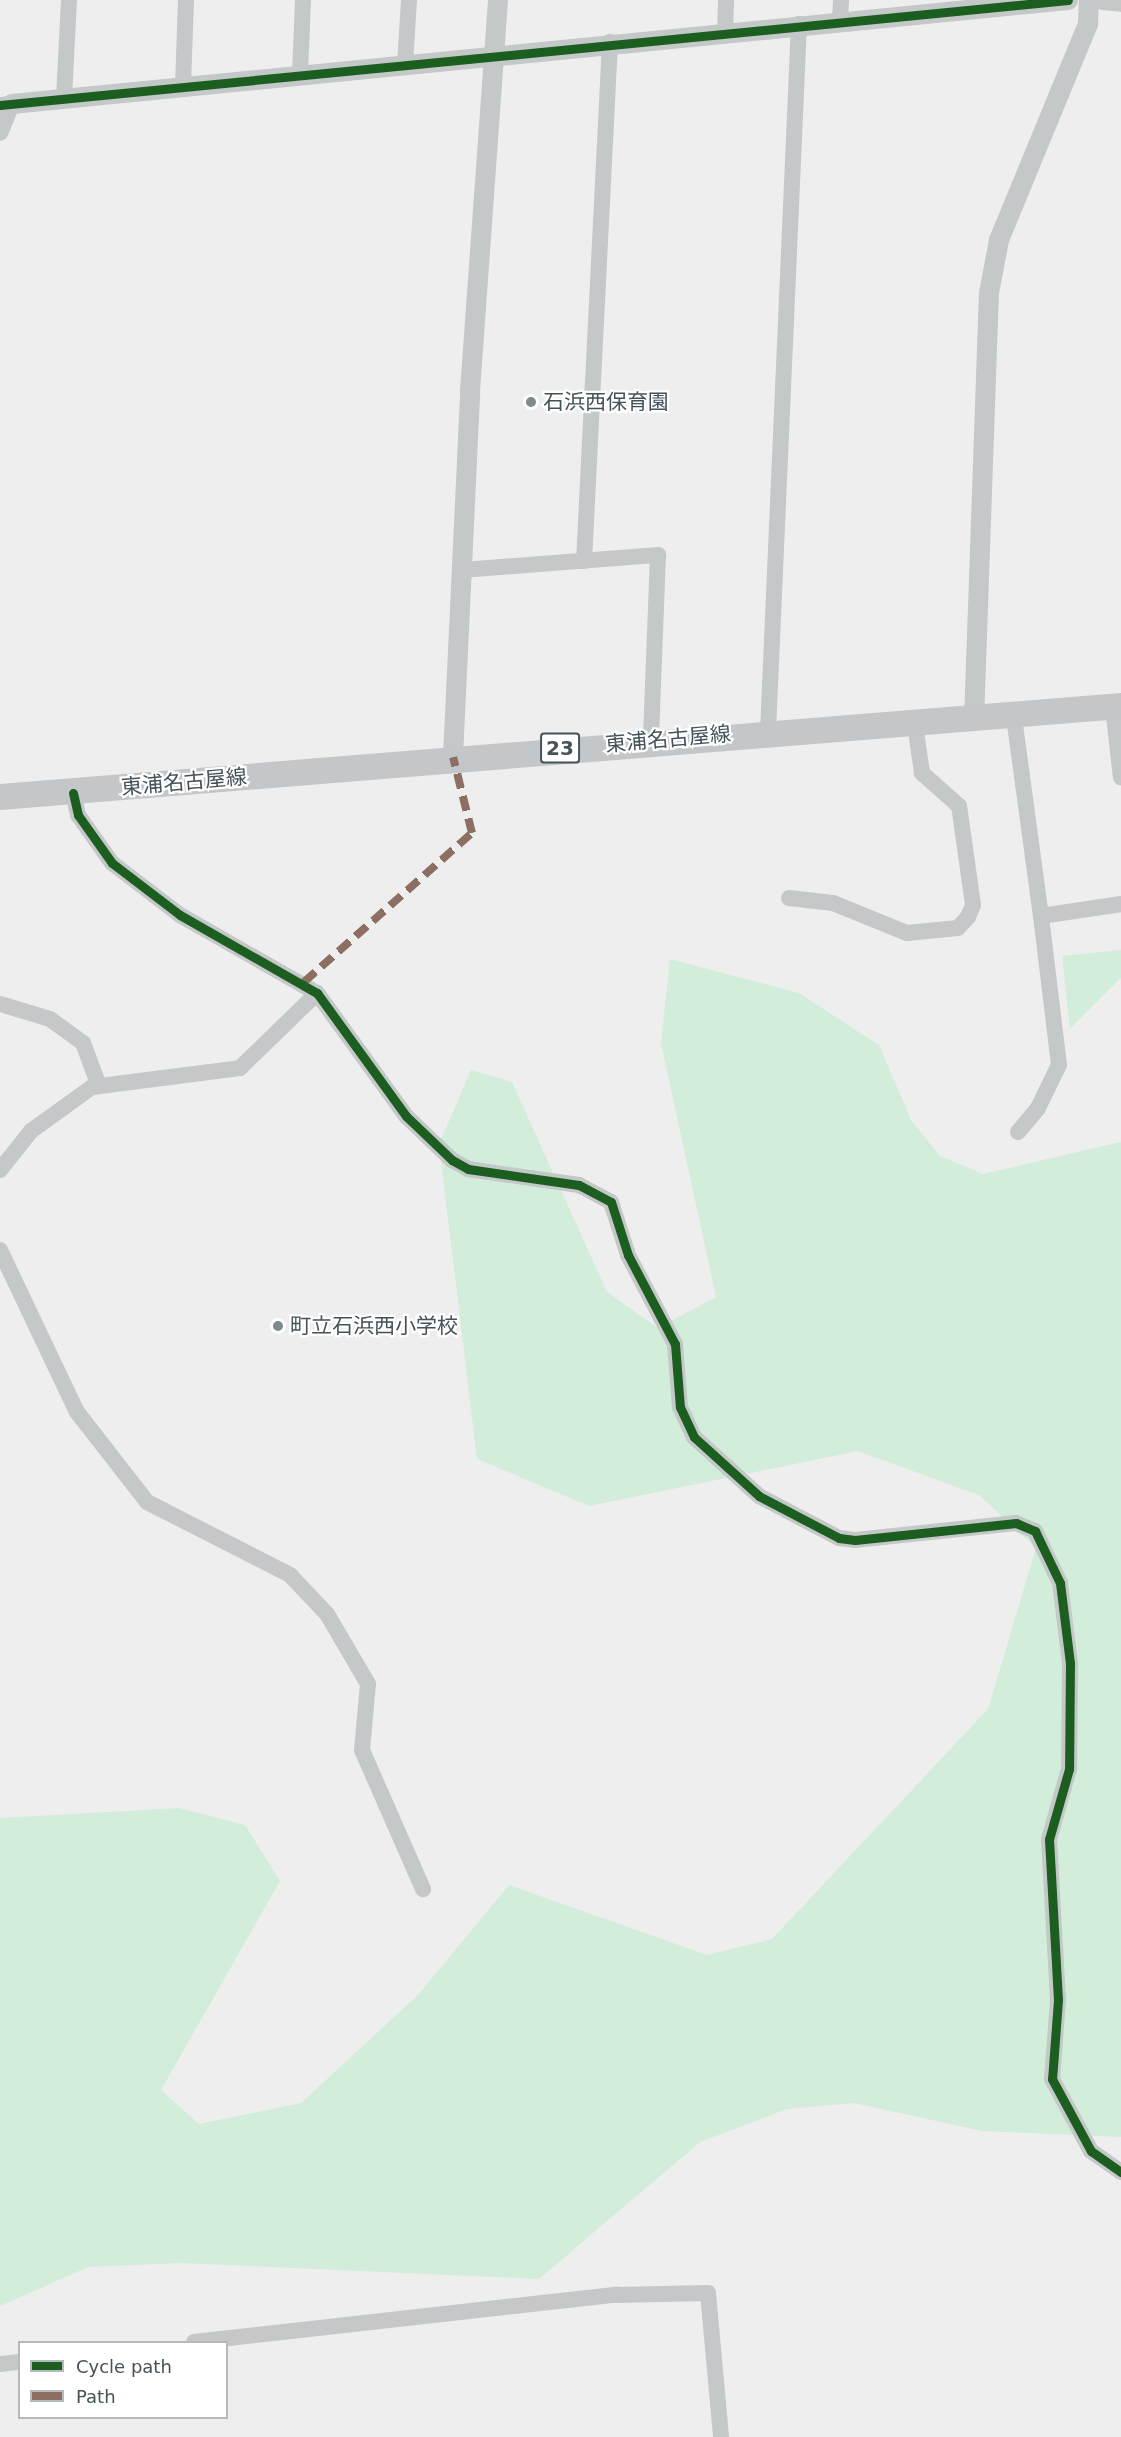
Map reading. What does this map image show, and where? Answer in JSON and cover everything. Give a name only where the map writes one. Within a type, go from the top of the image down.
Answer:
[{"type":"main road","name":"東浦名古屋線","points":[[0,797],[72,793],[453,757],[768,731],[974,721],[1117,707]]},
{"type":"street","points":[[64,98],[69,0]]},
{"type":"street","points":[[183,86],[186,0]]},
{"type":"street","points":[[300,73],[303,0]]},
{"type":"street","points":[[405,64],[410,0]]},
{"type":"street","points":[[453,757],[462,570],[498,0]]},
{"type":"street","points":[[724,32],[726,0]]},
{"type":"street","points":[[840,20],[841,0]]},
{"type":"street","points":[[0,133],[6,105],[300,73],[840,20],[956,5],[1068,0]]},
{"type":"street","points":[[974,721],[989,293],[999,240],[1088,24],[1089,0]]},
{"type":"street","points":[[1103,0],[1121,3]]},
{"type":"street","points":[[768,731],[799,24]]},
{"type":"street","points":[[584,561],[609,42]]},
{"type":"street","points":[[462,570],[658,555],[651,741]]},
{"type":"street","points":[[1117,707],[1121,778]]},
{"type":"street","points":[[1014,717],[1059,1065],[1038,1108],[1018,1132]]},
{"type":"street","points":[[789,898],[833,903],[907,933],[958,928],[968,917],[972,905],[959,806],[922,773],[915,724]]},
{"type":"street","points":[[72,793],[78,815],[112,863],[180,915],[317,993],[406,1116],[452,1160],[468,1169],[579,1185],[611,1202],[628,1255],[675,1344],[680,1407],[694,1437],[759,1496],[847,1539],[1016,1523],[1035,1531],[1060,1583],[1070,1663],[1069,1768],[1049,1839],[1058,2000],[1052,2079],[1091,2151],[1121,2172]]},
{"type":"street","points":[[1041,916],[1121,904]]},
{"type":"street","points":[[0,1170],[31,1131],[99,1086],[240,1068],[317,993]]},
{"type":"street","points":[[0,1004],[50,1019],[83,1043],[99,1086]]},
{"type":"street","points":[[0,1250],[77,1412],[147,1502],[290,1575],[327,1614],[368,1684],[362,1750],[423,1889]]},
{"type":"street","points":[[212,2341],[616,2295],[708,2293],[721,2437]]},
{"type":"street","points":[[0,2364],[18,2362]]},
{"type":"green space","points":[[1121,950],[1121,978],[1070,1029],[1062,956]]},
{"type":"green space","points":[[670,959],[799,993],[879,1045],[911,1120],[940,1156],[983,1174],[1121,1142],[1121,2137],[982,2131],[854,2103],[787,2109],[700,2142],[539,2279],[181,2263],[88,2267],[0,2306],[0,1818],[179,1808],[245,1825],[280,1881],[161,2090],[199,2124],[301,2103],[418,1995],[509,1885],[707,1955],[772,1939],[988,1709],[1036,1548],[979,1495],[858,1451],[589,1506],[477,1459],[439,1144],[471,1070],[512,1082],[607,1292],[658,1328],[716,1297],[661,1043]]},
{"type":"marked path","points":[[304,982],[472,833],[453,757]]},
{"type":"cycle path","points":[[0,105],[1068,0]]},
{"type":"cycle path","points":[[73,793],[78,815],[112,863],[180,915],[317,993],[406,1116],[452,1160],[468,1169],[579,1185],[611,1202],[628,1255],[675,1344],[680,1407],[694,1437],[759,1496],[839,1538],[855,1540],[1016,1523],[1035,1531],[1060,1583],[1070,1663],[1069,1769],[1049,1839],[1058,2000],[1052,2079],[1091,2151],[1121,2172]]},
{"type":"place","name":"石浜西保育園","points":[[531,402]]},
{"type":"place","name":"町立石浜西小学校","points":[[278,1326]]}]
